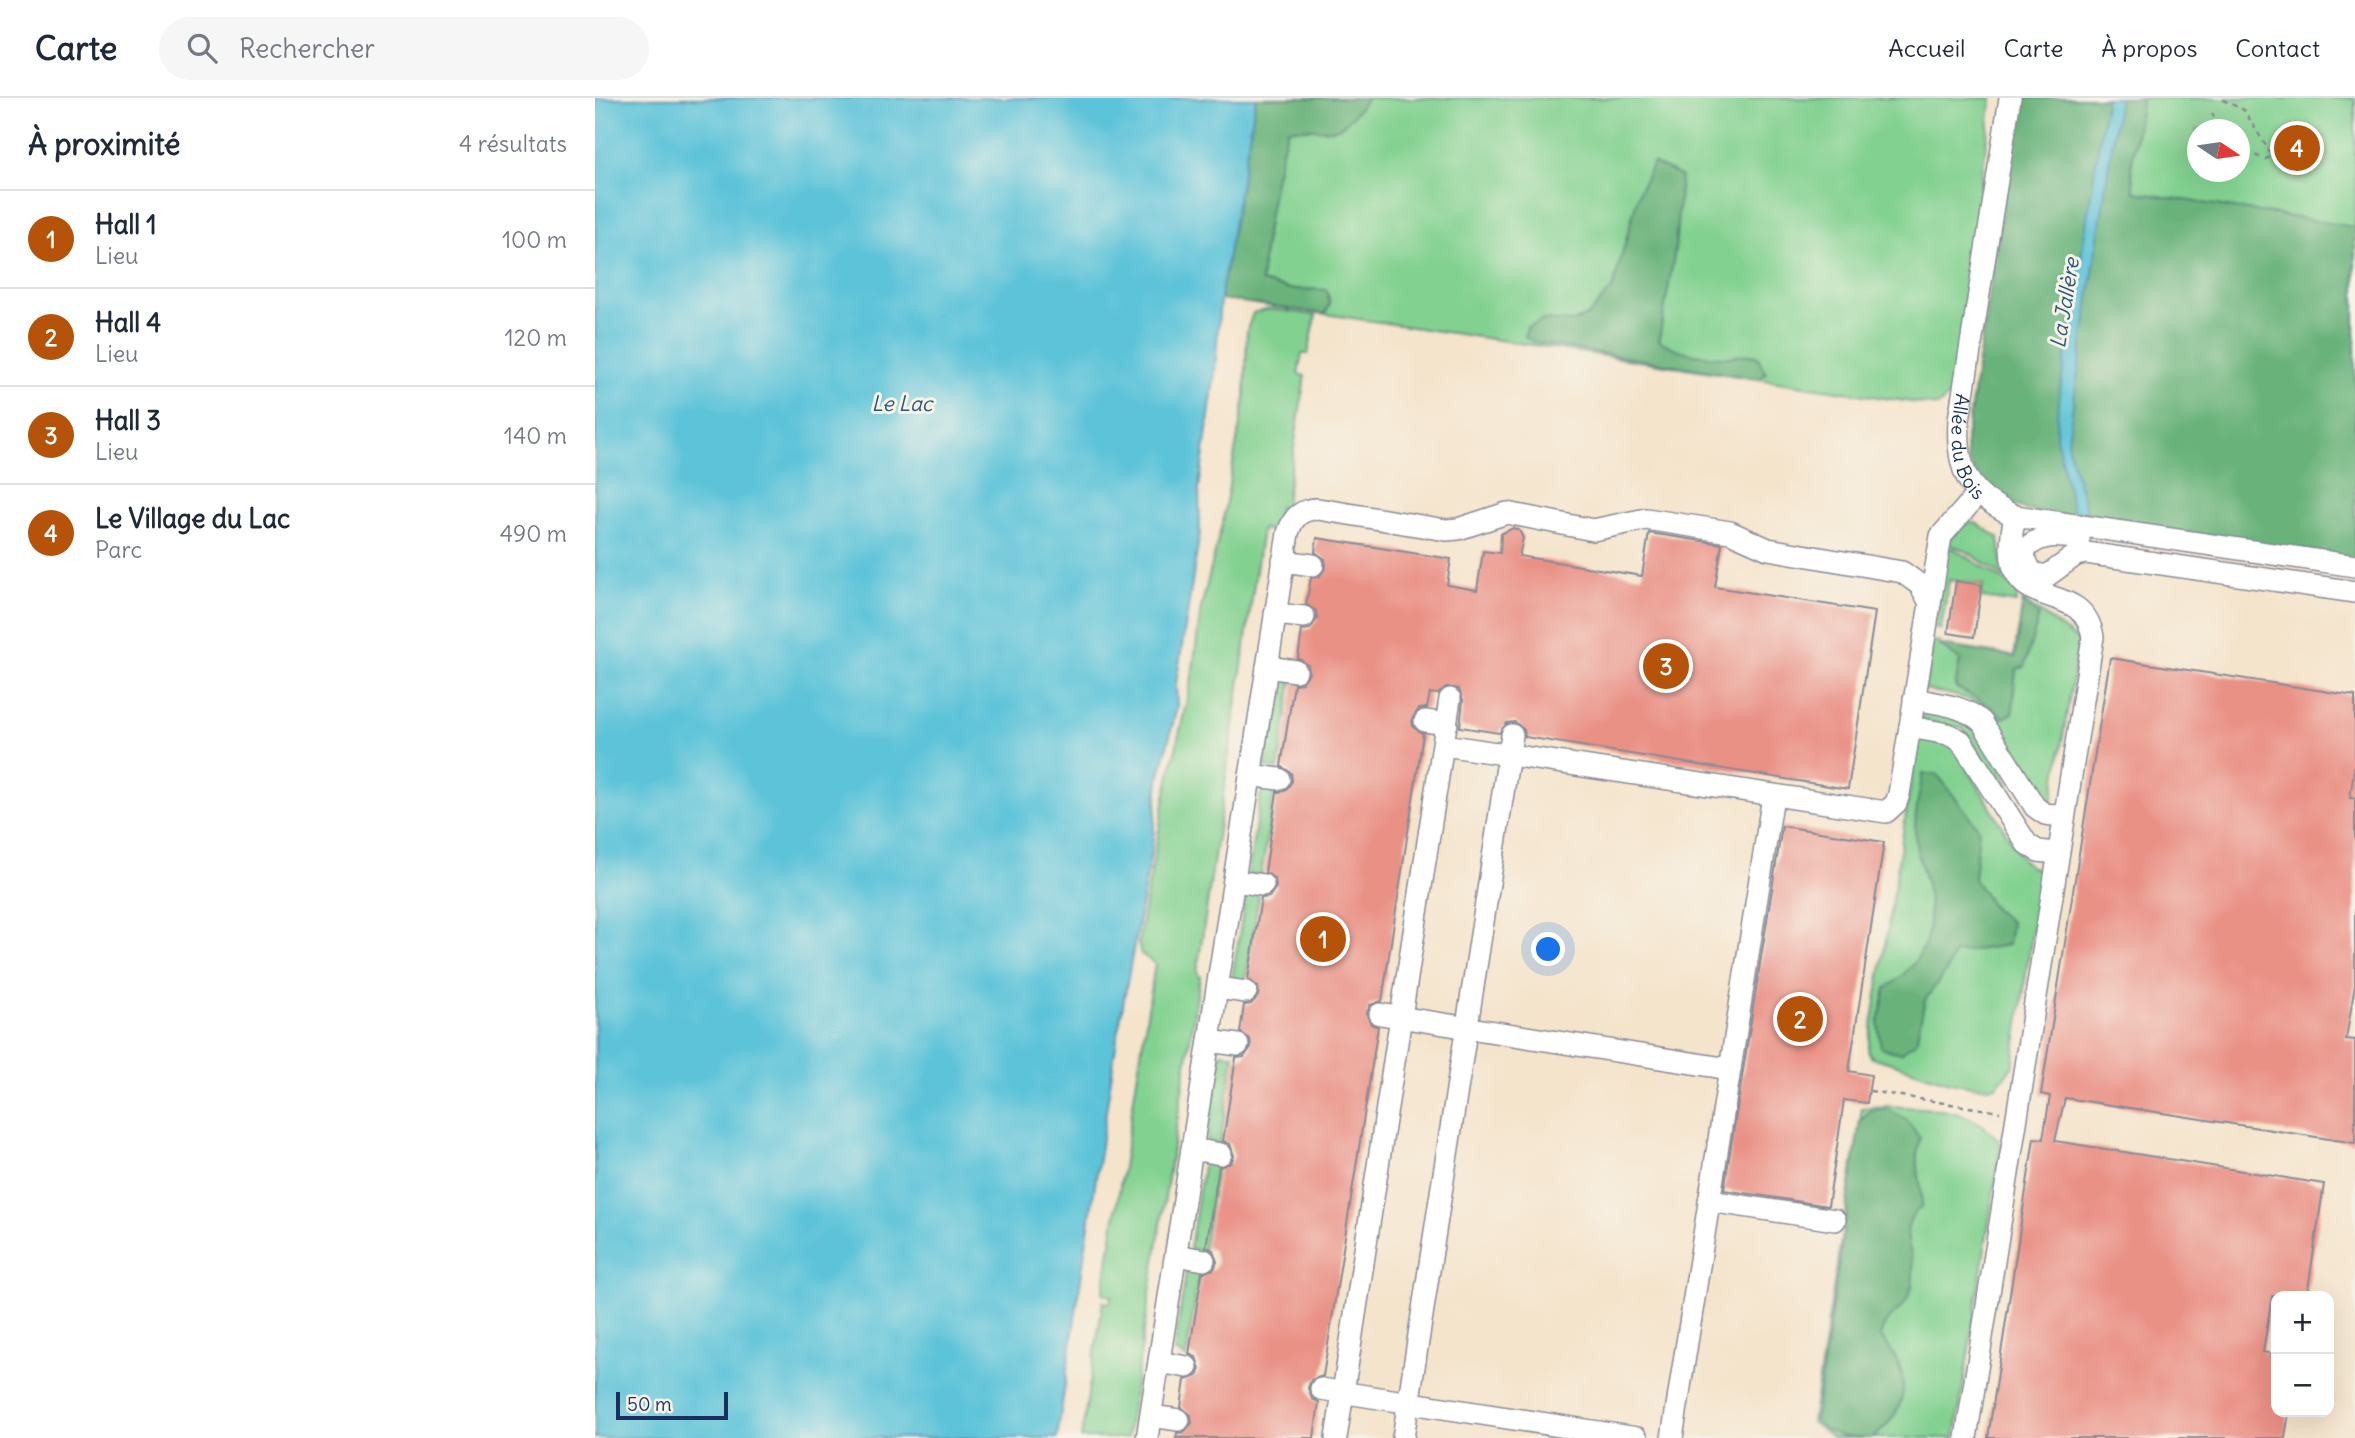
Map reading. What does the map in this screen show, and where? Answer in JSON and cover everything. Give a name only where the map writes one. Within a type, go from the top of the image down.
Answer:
[{"type":"street","name":"Allée du Bois","points":[[2010,98],[1959,420],[1960,465],[1978,494],[1997,508],[2015,516],[2355,566]]},
{"type":"street","points":[[1444,745],[1511,745],[1784,791],[1886,812],[1896,803],[1899,794],[1941,536],[1978,494]]},
{"type":"street","points":[[1147,1438],[1290,524],[1310,509],[1446,530],[1458,529],[1507,513],[1600,530],[1646,519],[1730,532],[1768,549],[1902,572],[1920,585],[1930,603]]},
{"type":"street","points":[[1966,1438],[2091,629],[2075,609],[2057,597],[2025,587],[2018,580],[2009,557],[2015,516]]},
{"type":"street","points":[[2355,579],[2055,536],[2034,541],[2026,548],[2024,557],[2026,567],[2039,576],[2047,576],[2076,555],[2086,553],[2355,592]]},
{"type":"street","points":[[1283,561],[1313,565]]},
{"type":"street","points":[[1275,614],[1304,617]]},
{"type":"street","points":[[1267,667],[1296,671]]},
{"type":"street","points":[[1336,1438],[1444,745],[1436,722],[1450,699]]},
{"type":"street","points":[[1914,699],[1955,707],[1974,715],[1982,722],[2035,807],[2045,814],[2062,816]]},
{"type":"street","points":[[1910,727],[1948,734],[1961,741],[2027,844],[2038,851],[2057,853]]},
{"type":"street","points":[[1403,1438],[1511,745]]},
{"type":"street","points":[[1250,775],[1279,779]]},
{"type":"street","points":[[1672,1438],[1730,1069],[1784,791]]},
{"type":"street","points":[[1234,881],[1263,885]]},
{"type":"street","points":[[1217,988],[1246,992]]},
{"type":"street","points":[[1380,1014],[1730,1069]]},
{"type":"street","points":[[1209,1041],[1237,1045]]},
{"type":"street","points":[[1192,1149],[1221,1154]]},
{"type":"street","points":[[1709,1201],[1835,1220]]},
{"type":"street","points":[[1176,1255],[1204,1260]]},
{"type":"street","points":[[1159,1362],[1187,1367]]},
{"type":"street","points":[[1321,1389],[1637,1438]]},
{"type":"street","points":[[1151,1416],[1179,1420]]},
{"type":"path","points":[[2223,100],[2243,110],[2249,119]]},
{"type":"path","points":[[2212,113],[2215,119]]},
{"type":"path","points":[[2250,121],[2272,156],[2266,159],[2250,154]]},
{"type":"path","points":[[1870,1091],[2017,1114]]},
{"type":"green space","points":[[1256,98],[1367,98],[1340,127],[1325,130],[1288,129],[1274,186],[1261,282],[1290,289],[1327,290],[1330,304],[1325,314],[1220,299]]},
{"type":"green space","points":[[1367,98],[1992,98],[1954,391],[1938,406],[1325,314],[1330,304],[1326,290],[1290,289],[1261,282],[1270,205],[1288,129],[1333,129],[1347,121]]},
{"type":"green space","points":[[2019,98],[2142,98],[2131,167],[2134,192],[2355,227],[2355,558],[2026,510],[1988,493],[1967,459],[1966,439]]},
{"type":"green space","points":[[2142,98],[2355,98],[2355,229],[2134,192],[2131,167]]},
{"type":"green space","points":[[1653,163],[1681,176],[1675,250],[1659,340],[1682,351],[1699,355],[1758,357],[1766,374],[1758,379],[1534,342],[1525,337],[1527,327],[1543,320],[1573,322],[1589,315],[1613,287],[1639,192]]},
{"type":"green space","points":[[1270,309],[1316,315],[1308,354],[1302,354],[1298,374],[1305,376],[1285,508],[1279,507],[1275,531],[1262,529],[1197,973],[1200,976],[1127,1438],[1081,1438],[1103,1302],[1110,1303],[1112,1296],[1103,1294],[1155,964],[1141,954],[1138,944],[1165,797],[1192,677],[1201,608],[1222,524],[1245,397],[1247,330],[1253,313]]},
{"type":"green space","points":[[1976,523],[1999,538],[2002,565],[2007,578],[1964,550],[1946,543],[1963,525]]},
{"type":"green space","points":[[1946,548],[1954,549],[2007,582],[2018,594],[2016,603],[1981,598],[1983,585],[1949,580],[1941,629],[1935,628]]},
{"type":"green space","points":[[2023,600],[2079,641],[2052,802],[2041,797],[2032,786],[1989,713],[1965,698],[1925,690],[1933,641],[1939,642],[1939,645],[2014,656]]},
{"type":"green space","points":[[2023,603],[2039,616],[2024,667],[2017,669],[2012,713],[2004,718],[1988,705],[1955,687],[1960,660],[1939,645],[2015,657]]},
{"type":"green space","points":[[1279,679],[1292,681],[1278,769],[1265,767]]},
{"type":"green space","points":[[1924,711],[1956,716],[1968,721],[1978,730],[2010,788],[2007,796],[1962,728],[1926,721],[1921,718]]},
{"type":"green space","points":[[1918,739],[1948,744],[1957,751],[2022,859],[2031,867],[2041,869],[2013,1066],[1996,1086],[1980,1087],[1949,1081],[1872,1058],[1868,1051]]},
{"type":"green space","points":[[1923,774],[1937,774],[1979,829],[1974,879],[1995,910],[2011,922],[2008,945],[1954,953],[1947,970],[1925,1000],[1916,1042],[1900,1053],[1881,1048],[1878,1024],[1886,988],[1910,968],[1928,933],[1929,903],[1915,830]]},
{"type":"green space","points":[[1262,785],[1275,787],[1261,876],[1248,874]]},
{"type":"green space","points":[[1246,893],[1259,895],[1245,984],[1232,979]]},
{"type":"green space","points":[[1221,1053],[1234,1055],[1220,1144],[1207,1141]]},
{"type":"green space","points":[[1884,1106],[1933,1109],[1965,1116],[1991,1132],[2001,1145],[1955,1438],[1833,1438],[1812,1422],[1862,1108]]},
{"type":"green space","points":[[1888,1109],[1906,1119],[1920,1138],[1917,1166],[1922,1206],[1909,1222],[1907,1230],[1913,1266],[1911,1288],[1904,1305],[1883,1327],[1880,1336],[1898,1363],[1903,1389],[1895,1414],[1873,1438],[1849,1437],[1834,1434],[1815,1420],[1860,1122],[1870,1110]]},
{"type":"green space","points":[[1204,1160],[1217,1162],[1203,1251],[1190,1249]]},
{"type":"green space","points":[[1187,1267],[1200,1269],[1186,1358],[1174,1351]]},
{"type":"water","name":"Le Lac","points":[[595,98],[1256,98],[1220,299],[1215,372],[1199,489],[1200,532],[1176,684],[1177,707],[1159,779],[1152,848],[1118,1032],[1057,1438],[595,1438]]},
{"type":"water","points":[[2106,98],[2119,98],[2068,448],[2087,513],[2073,511],[2056,437],[2058,403]]},
{"type":"building","points":[[1513,528],[1519,530],[1523,538],[1519,556],[1642,576],[1649,533],[1722,544],[1715,587],[1875,612],[1848,789],[1525,737],[1524,730],[1515,722],[1507,723],[1499,733],[1460,727],[1463,700],[1459,689],[1446,687],[1438,694],[1430,693],[1427,708],[1419,709],[1412,719],[1413,727],[1423,734],[1382,1001],[1370,1005],[1367,1013],[1371,1024],[1378,1027],[1323,1376],[1311,1380],[1308,1388],[1312,1399],[1319,1402],[1314,1438],[1176,1438],[1177,1433],[1184,1432],[1192,1423],[1191,1415],[1181,1407],[1185,1380],[1197,1376],[1200,1369],[1196,1357],[1189,1354],[1202,1273],[1214,1269],[1217,1262],[1213,1250],[1206,1247],[1219,1167],[1231,1163],[1234,1156],[1230,1144],[1223,1141],[1236,1058],[1244,1057],[1251,1047],[1250,1039],[1240,1032],[1244,1005],[1251,1004],[1259,995],[1258,987],[1248,979],[1261,898],[1269,897],[1276,887],[1275,879],[1265,872],[1277,792],[1285,791],[1292,781],[1291,773],[1281,766],[1294,684],[1302,683],[1309,673],[1308,665],[1298,658],[1302,630],[1310,629],[1317,619],[1316,611],[1306,604],[1311,578],[1319,577],[1326,567],[1325,559],[1315,552],[1317,538],[1451,559],[1447,585],[1477,590],[1483,551],[1500,553],[1501,534]]},
{"type":"building","points":[[1956,581],[1982,585],[1974,637],[1948,633]]},
{"type":"building","points":[[2110,658],[2355,696],[2355,764],[2350,798],[2355,798],[2355,985],[2346,1039],[2355,1040],[2355,1143],[2065,1098],[2055,1141],[2324,1184],[2308,1291],[2271,1291],[2263,1352],[2271,1354],[2271,1417],[2288,1417],[2285,1438],[1988,1438],[2034,1138],[2043,1139],[2050,1096],[2041,1094]]},
{"type":"building","points":[[1782,826],[1884,842],[1849,1071],[1871,1075],[1867,1103],[1844,1100],[1828,1206],[1724,1190]]},
{"type":"place","name":"Le Village du Lac","points":[[2297,148]]},
{"type":"place","name":"Hall 3","points":[[1666,666]]},
{"type":"place","name":"Hall 1","points":[[1323,939]]},
{"type":"place","name":"Hall 4","points":[[1800,1019]]},
{"type":"water label","name":"La Jallère","points":[[2065,303]]}]
